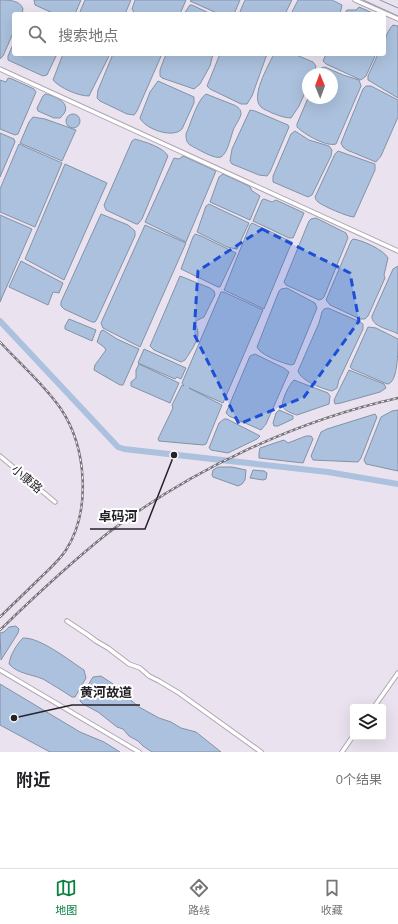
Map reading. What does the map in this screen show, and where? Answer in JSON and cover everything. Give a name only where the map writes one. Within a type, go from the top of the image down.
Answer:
[{"type":"street","points":[[355,0],[382,12]]},
{"type":"street","points":[[386,14],[398,19]]},
{"type":"street","points":[[0,69],[398,251]]},
{"type":"street","name":"小康路","points":[[0,456],[55,502]]},
{"type":"street","points":[[67,621],[129,664],[140,668],[149,676],[179,693],[261,752]]},
{"type":"street","points":[[0,670],[139,752]]},
{"type":"street","points":[[376,704],[398,673]]},
{"type":"street","points":[[342,752],[350,740]]},
{"type":"highlighted area","points":[[262,229],[350,273],[359,321],[304,397],[239,424],[194,334],[198,271]]},
{"type":"water","points":[[0,0],[10,0],[17,2],[23,9],[22,12],[12,12],[12,36],[3,56],[0,59]]},
{"type":"water","points":[[34,0],[81,0],[76,12],[51,12],[35,5]]},
{"type":"water","points":[[85,0],[131,0],[126,12],[80,12]]},
{"type":"water","points":[[135,0],[186,0],[181,12],[134,12],[132,9]]},
{"type":"water","points":[[240,0],[235,12],[215,12],[190,1]]},
{"type":"water","points":[[245,0],[292,0],[286,12],[240,12]]},
{"type":"water","points":[[298,0],[332,0],[342,5],[340,12],[292,12]]},
{"type":"water","points":[[190,5],[192,5],[207,12],[185,12]]},
{"type":"water","points":[[359,7],[370,12],[346,12],[347,10],[356,10]]},
{"type":"water","points":[[393,25],[398,26],[398,98],[368,80],[368,76],[377,56],[386,56],[386,39],[390,28]]},
{"type":"water","points":[[12,47],[12,56],[56,56],[47,75],[43,76],[8,60]]},
{"type":"water","points":[[62,56],[109,56],[89,96],[80,95],[70,91],[60,86],[53,80]]},
{"type":"water","points":[[112,56],[161,56],[134,115],[127,114],[100,101],[97,98],[98,90]]},
{"type":"water","points":[[165,56],[212,56],[210,66],[200,84],[194,89],[162,78],[160,76],[160,70]]},
{"type":"water","points":[[219,56],[266,56],[252,96],[247,104],[241,104],[210,89],[207,86]]},
{"type":"water","points":[[273,56],[299,56],[313,62],[316,66],[316,68],[302,68],[302,99],[291,118],[286,118],[272,113],[261,107],[258,102],[258,96],[261,81]]},
{"type":"water","points":[[325,56],[375,56],[366,76],[361,80],[338,69],[338,68],[326,64],[323,61]]},
{"type":"water","points":[[338,73],[359,80],[361,86],[336,144],[321,142],[297,127],[305,104],[338,104]]},
{"type":"water","points":[[8,78],[34,89],[36,92],[18,134],[15,135],[0,129],[0,80],[6,82]]},
{"type":"water","points":[[158,81],[194,97],[194,103],[182,129],[178,132],[166,133],[153,129],[147,126],[140,118],[150,92]]},
{"type":"water","points":[[366,86],[371,86],[398,100],[398,117],[381,156],[376,162],[347,150],[341,143],[363,89]]},
{"type":"water","points":[[45,94],[59,99],[65,105],[66,109],[60,118],[54,118],[38,111],[37,108]]},
{"type":"water","points":[[206,94],[239,108],[241,112],[226,152],[221,157],[214,157],[190,145],[186,140],[186,134],[194,112]]},
{"type":"water","points":[[250,110],[288,125],[289,127],[267,176],[259,175],[232,164],[230,161],[232,149]]},
{"type":"water","points":[[73,114],[78,116],[80,121],[78,126],[73,128],[68,126],[66,121],[68,116]]},
{"type":"water","points":[[33,117],[45,119],[76,130],[62,161],[20,143],[29,122]]},
{"type":"water","points":[[295,131],[309,140],[329,146],[332,150],[331,156],[312,195],[308,197],[273,182],[273,176],[291,134]]},
{"type":"water","points":[[0,133],[14,139],[15,142],[0,177]]},
{"type":"water","points":[[135,139],[158,147],[168,156],[142,219],[138,224],[106,210],[104,205],[132,141]]},
{"type":"water","points":[[19,144],[62,163],[35,227],[0,212],[0,189]]},
{"type":"water","points":[[338,151],[375,164],[375,170],[354,217],[325,206],[318,202],[315,197],[335,154]]},
{"type":"water","points":[[183,156],[216,171],[186,242],[145,222],[174,158],[179,159]]},
{"type":"water","points":[[65,164],[107,183],[64,280],[25,259]]},
{"type":"water","points":[[223,174],[249,186],[251,190],[260,196],[250,220],[210,202],[219,177]]},
{"type":"water","points":[[264,199],[272,202],[276,200],[304,213],[293,238],[289,238],[253,221],[262,200]]},
{"type":"water","points":[[209,204],[249,223],[237,249],[227,247],[197,232],[206,206]]},
{"type":"water","points":[[101,214],[128,225],[135,231],[135,236],[97,319],[95,322],[92,322],[64,309],[61,306],[61,302]]},
{"type":"water","points":[[0,215],[32,229],[0,302]]},
{"type":"water","points":[[316,218],[346,233],[348,238],[324,297],[319,300],[286,285],[284,282],[309,221]]},
{"type":"water","points":[[252,223],[292,242],[264,309],[224,290]]},
{"type":"water","points":[[145,225],[186,243],[140,347],[103,328],[101,323]]},
{"type":"water","points":[[195,234],[236,253],[220,287],[181,269]]},
{"type":"water","points":[[353,239],[362,241],[372,246],[388,258],[384,275],[385,278],[368,316],[365,319],[360,319],[330,305],[326,300]]},
{"type":"water","points":[[21,261],[63,283],[59,293],[53,292],[48,305],[9,287]]},
{"type":"water","points":[[398,266],[398,334],[375,323],[372,316],[393,269]]},
{"type":"water","points":[[180,276],[210,288],[214,291],[215,295],[204,317],[196,321],[198,333],[197,339],[185,360],[181,362],[154,350],[150,346]]},
{"type":"water","points":[[287,288],[315,303],[317,308],[294,364],[291,365],[267,356],[257,347],[279,291]]},
{"type":"water","points":[[221,292],[263,310],[223,403],[189,388],[222,405],[206,444],[159,441],[158,439],[173,408],[172,405],[182,385],[184,386],[182,383]]},
{"type":"water","points":[[328,308],[363,324],[363,329],[339,380],[337,388],[332,391],[308,381],[300,375],[298,371],[319,323],[322,312],[324,309]]},
{"type":"water","points":[[69,319],[96,330],[92,341],[65,329]]},
{"type":"water","points":[[368,327],[376,328],[398,339],[395,373],[391,383],[387,384],[350,367]]},
{"type":"water","points":[[103,330],[117,339],[139,349],[123,385],[120,385],[94,370],[95,365],[106,350],[97,342],[101,331]]},
{"type":"water","points":[[144,349],[186,368],[181,379],[177,377],[175,379],[138,363]]},
{"type":"water","points":[[255,354],[289,372],[266,424],[261,430],[229,416],[226,413],[250,356]]},
{"type":"water","points":[[139,364],[179,383],[170,403],[131,386],[131,382],[136,378],[136,370]]},
{"type":"water","points":[[349,370],[384,384],[386,388],[380,392],[335,404],[334,400]]},
{"type":"water","points":[[294,380],[328,393],[330,396],[329,404],[297,415],[287,411],[282,405],[284,397]]},
{"type":"water","points":[[279,410],[293,416],[293,419],[278,426],[274,426],[273,423],[276,413]]},
{"type":"water","points":[[398,410],[398,471],[366,464],[364,460],[381,417],[392,411]]},
{"type":"water","points":[[375,414],[377,417],[361,458],[358,462],[313,460],[311,456],[321,432]]},
{"type":"water","points":[[224,419],[227,419],[260,436],[257,439],[228,453],[211,450],[209,448],[219,423]]},
{"type":"water","points":[[306,436],[311,436],[313,439],[303,463],[259,458],[260,448],[284,440],[288,443]]},
{"type":"water","points":[[218,467],[232,467],[246,470],[245,480],[238,486],[213,477],[213,470]]},
{"type":"water","points":[[253,470],[264,471],[267,473],[266,479],[250,478]]},
{"type":"water","points":[[16,626],[19,629],[18,633],[1,660],[0,633],[4,632],[9,627]]},
{"type":"water","points":[[23,638],[38,641],[46,645],[84,670],[86,678],[75,697],[72,697],[43,679],[16,670],[9,664],[14,650]]},
{"type":"water","points":[[101,676],[125,692],[126,696],[139,707],[181,728],[196,732],[221,752],[152,752],[129,736],[123,729],[117,727],[98,712],[80,701],[93,677]]},
{"type":"water","points":[[0,684],[80,732],[104,742],[120,752],[50,752],[0,725]]},
{"type":"waterway","points":[[363,0],[398,16]]},
{"type":"waterway","points":[[380,0],[398,8]]},
{"type":"waterway","points":[[0,321],[118,447],[124,449],[328,472],[398,484]]},
{"type":"railway","points":[[0,342],[40,383],[61,409],[70,425],[76,442],[81,460],[83,480],[79,517],[74,534],[66,550],[60,558],[0,617]]},
{"type":"railway","points":[[0,630],[94,544],[140,510],[174,488],[246,450],[284,434],[321,420],[398,398]]},
{"type":"place","name":"卓码河","points":[[174,455]]},
{"type":"place","name":"黄河故道","points":[[14,718]]}]
